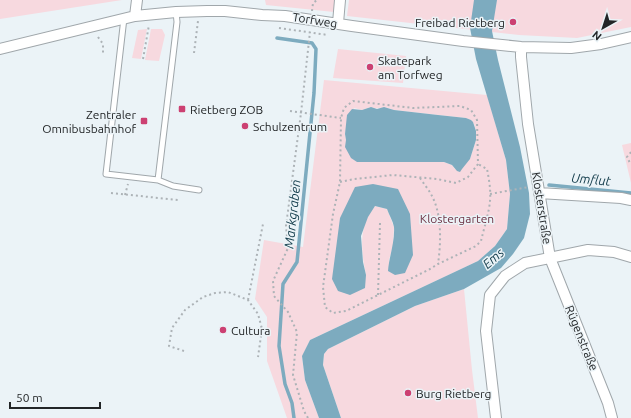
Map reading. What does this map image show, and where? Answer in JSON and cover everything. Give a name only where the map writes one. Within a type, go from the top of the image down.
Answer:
[{"type":"street","points":[[135,16],[137,0]]},
{"type":"street","points":[[338,24],[340,0]]},
{"type":"street","name":"Torfweg","points":[[0,49],[124,18],[176,12],[207,11],[225,11],[262,16],[285,16],[506,46],[521,52],[601,44],[631,37]]},
{"type":"street","name":"Klosterstraße","points":[[496,418],[486,331],[490,295],[505,276],[525,263],[550,258],[528,124],[521,52]]},
{"type":"street","points":[[539,193],[621,198],[631,200]]},
{"type":"street","points":[[550,258],[588,250],[614,252],[631,257]]},
{"type":"street","name":"Rügenstraße","points":[[550,258],[608,403],[612,418]]},
{"type":"lane","points":[[158,180],[173,57],[176,12]]},
{"type":"lane","points":[[124,18],[106,174],[158,180],[172,186],[199,190]]},
{"type":"path","points":[[311,0],[313,3],[316,0]]},
{"type":"path","points":[[194,53],[198,21],[204,21]]},
{"type":"path","points":[[143,26],[149,25],[143,59]]},
{"type":"path","points":[[275,27],[310,32],[286,226],[288,248],[272,281],[274,296],[288,312],[297,332],[292,375],[304,411],[308,418]]},
{"type":"path","points":[[102,33],[95,35],[104,44],[103,53]]},
{"type":"path","points":[[340,182],[354,179],[393,176],[437,179],[456,183],[468,177],[478,164],[478,120],[471,110],[460,106],[413,108],[353,101],[344,108],[341,118],[340,182],[333,214],[323,287],[325,306],[333,313],[346,311],[476,246],[480,241],[490,202],[487,169],[478,164]]},
{"type":"path","points":[[290,111],[341,118]]},
{"type":"path","points":[[631,152],[627,157],[631,163]]},
{"type":"path","points":[[420,178],[432,196],[437,208],[441,234],[438,264]]},
{"type":"path","points":[[490,194],[529,187]]},
{"type":"path","points":[[111,193],[178,200]]},
{"type":"path","points":[[378,295],[380,223]]},
{"type":"path","points":[[248,300],[263,224]]},
{"type":"path","points":[[184,351],[170,346],[172,328],[185,310],[203,297],[215,293],[228,292],[248,300],[258,314],[262,329],[258,357]]},
{"type":"green space","points":[[0,0],[122,0],[0,19]]},
{"type":"green space","points":[[265,0],[335,0],[334,12],[266,5]]},
{"type":"green space","name":"Freibad Rietberg","points":[[349,0],[631,0],[631,27],[577,38],[519,35],[347,16]]},
{"type":"green space","points":[[147,29],[141,59],[132,58],[138,30]]},
{"type":"green space","points":[[151,29],[162,29],[165,35],[159,61],[145,60]]},
{"type":"green space","name":"Skatepark am Torfweg","points":[[338,49],[406,56],[403,83],[333,78]]},
{"type":"green space","name":"Klostergarten","points":[[324,80],[487,95],[506,160],[510,194],[507,229],[495,246],[478,261],[310,340],[302,357],[305,380],[319,418],[287,418],[267,361],[267,317],[255,299],[264,240],[303,247]],"holes":[[[371,107],[466,118],[471,120],[476,131],[476,140],[470,159],[455,169],[452,165],[444,162],[357,162],[346,145],[345,134],[354,108],[362,110]],[[398,189],[395,275],[389,260],[393,246],[394,227],[387,209],[375,206],[365,223],[362,238],[363,260],[366,275],[340,218]]]},
{"type":"green space","points":[[631,143],[631,183],[622,145]]},
{"type":"green space","points":[[464,289],[478,418],[341,418],[323,365],[324,354],[328,349],[415,306]]},
{"type":"water","name":"Ems","points":[[474,0],[497,0],[492,31],[520,147],[529,193],[530,214],[524,238],[501,268],[464,289],[415,306],[328,349],[324,354],[323,365],[341,418],[319,418],[305,380],[302,356],[310,340],[478,261],[495,246],[507,229],[510,194],[506,160],[476,59],[470,28]]},
{"type":"water","points":[[371,107],[377,109],[384,107],[394,110],[466,118],[471,120],[476,131],[476,140],[470,159],[460,172],[457,171],[452,165],[444,162],[357,162],[351,158],[345,147],[347,115],[352,109],[362,110]]},
{"type":"water","points":[[373,184],[398,189],[410,214],[413,255],[405,273],[395,275],[388,271],[394,238],[393,222],[387,209],[375,206],[368,217],[361,236],[363,262],[366,275],[365,288],[350,295],[338,291],[332,279],[340,218],[355,187]]},
{"type":"waterway","name":"Markgraben","points":[[277,38],[312,43],[316,49],[314,93],[297,262],[283,284],[279,346],[285,384],[292,403],[294,418]]},
{"type":"waterway","name":"Umflut","points":[[549,185],[631,193]]},
{"type":"place","name":"Freibad Rietberg","points":[[513,22]]},
{"type":"place","name":"Skatepark am Torfweg","points":[[370,67]]},
{"type":"place","name":"Rietberg ZOB","points":[[182,109]]},
{"type":"place","name":"Zentraler Omnibusbahnhof","points":[[144,121]]},
{"type":"place","name":"Schulzentrum","points":[[245,126]]},
{"type":"place","name":"Cultura","points":[[223,330]]},
{"type":"place","name":"Burg Rietberg","points":[[408,393]]}]
